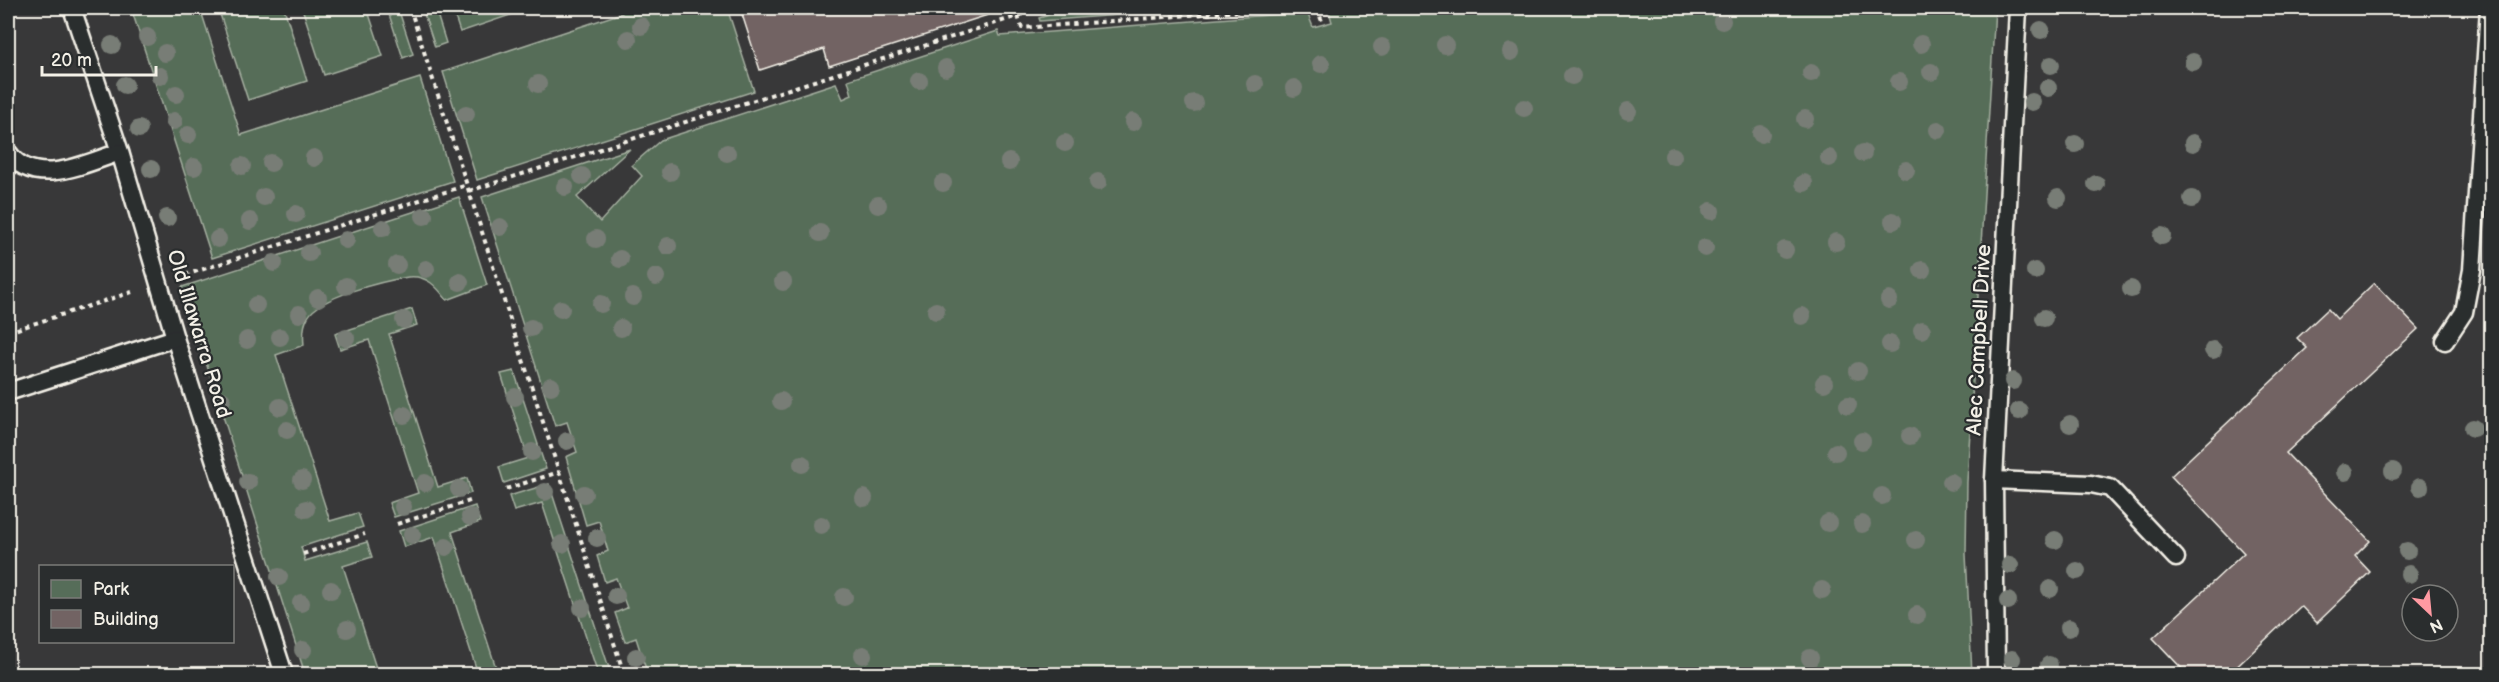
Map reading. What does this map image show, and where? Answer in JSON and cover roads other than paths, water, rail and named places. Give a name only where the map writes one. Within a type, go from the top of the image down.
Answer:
[{"type":"lane","name":"Old Illawarra Road","points":[[72,8],[120,152],[175,338],[284,675]]},
{"type":"lane","name":"Alec Campbell Drive","points":[[1996,675],[1995,480],[2018,8]]},
{"type":"lane","points":[[2445,340],[2464,312],[2472,270],[2489,8]]},
{"type":"lane","points":[[8,152],[29,170],[56,172],[120,152]]},
{"type":"lane","points":[[8,392],[175,338]]},
{"type":"lane","points":[[1995,480],[2091,484],[2110,488],[2176,558]]}]
